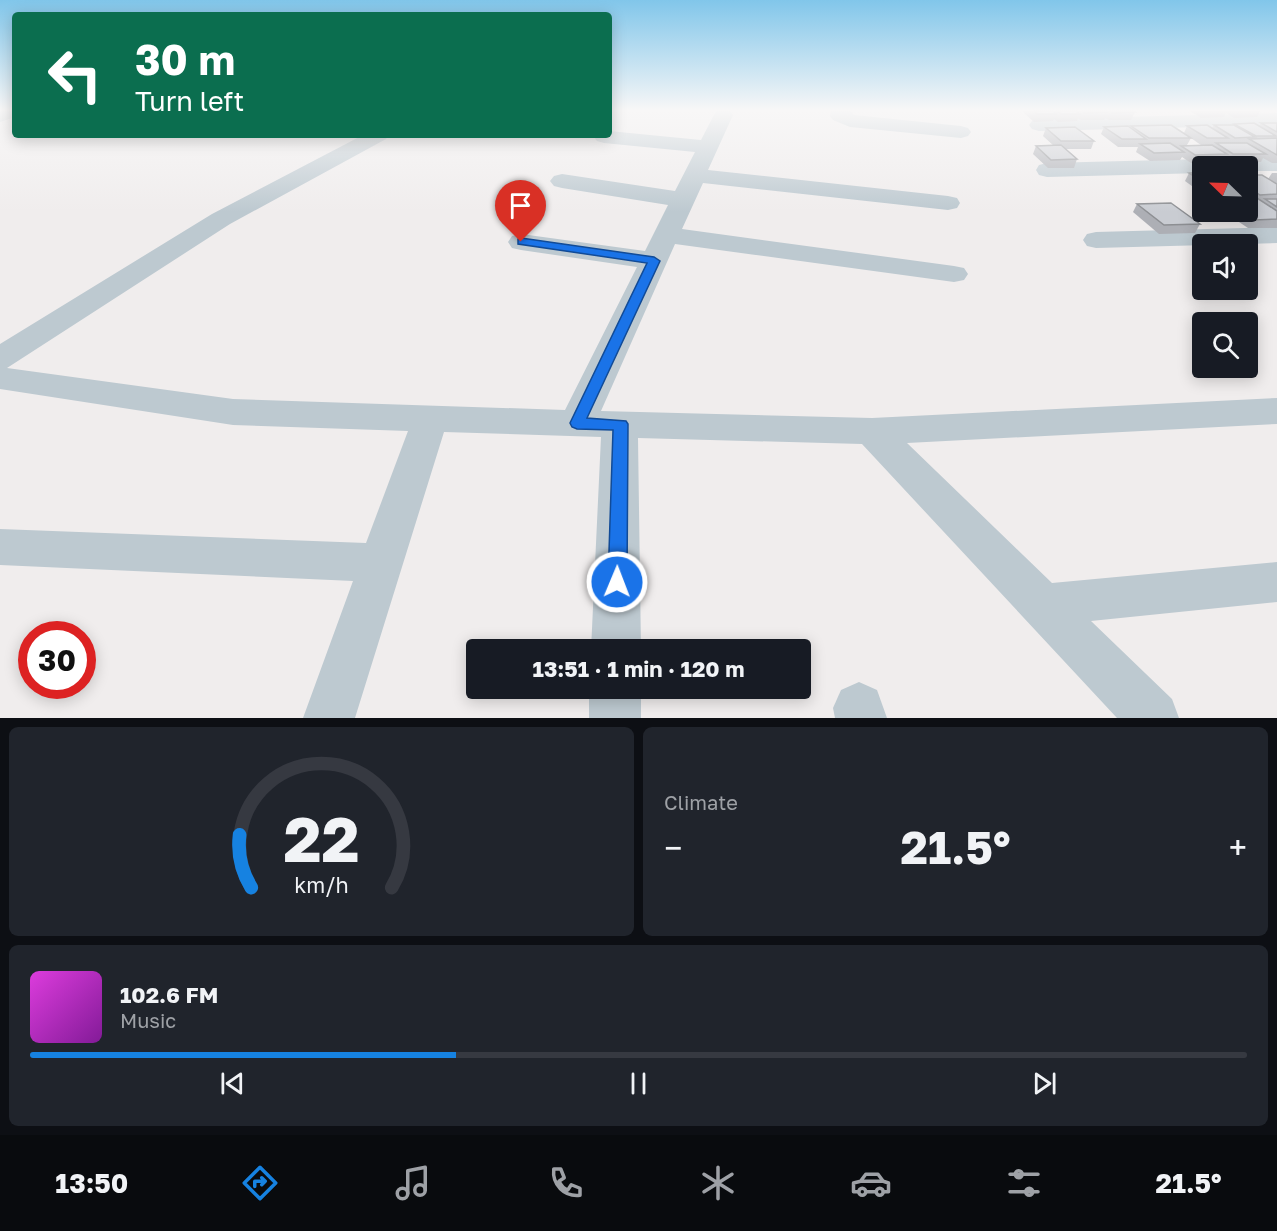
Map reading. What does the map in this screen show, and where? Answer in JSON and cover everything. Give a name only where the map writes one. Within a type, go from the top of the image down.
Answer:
[{"type":"street","points":[[0,359],[221,219],[361,145]]},
{"type":"street","points":[[577,423],[709,147],[683,145]]},
{"type":"street","points":[[1047,170],[1277,164]]},
{"type":"street","points":[[695,175],[948,203]]},
{"type":"street","points":[[562,181],[683,200]]},
{"type":"street","points":[[667,235],[954,274]]},
{"type":"street","points":[[1096,240],[1277,235]]},
{"type":"street","points":[[521,242],[654,261]]},
{"type":"street","points":[[0,378],[233,412],[872,431],[1277,411]]},
{"type":"street","points":[[329,718],[430,419]]},
{"type":"street","points":[[616,639],[620,424]]},
{"type":"street","points":[[872,431],[1154,718]]},
{"type":"street","points":[[0,547],[381,563]]},
{"type":"street","points":[[1042,605],[1277,582]]},
{"type":"street","points":[[615,699],[615,718]]},
{"type":"building","points":[[1061,145],[1077,159],[1051,160],[1036,146]]},
{"type":"building","points":[[1141,145],[1172,145],[1184,152],[1154,153]]},
{"type":"building","points":[[1212,145],[1227,154],[1195,155],[1181,146]]},
{"type":"building","points":[[1218,145],[1250,145],[1266,154],[1233,154]]},
{"type":"building","points":[[1259,145],[1277,145],[1277,155]]},
{"type":"building","points":[[1258,175],[1277,184],[1277,194],[1258,194]]},
{"type":"building","points":[[1258,199],[1277,211],[1277,219],[1258,220]]},
{"type":"building","points":[[1265,199],[1277,199],[1277,207]]},
{"type":"building","points":[[1171,203],[1192,218],[1192,222],[1200,224],[1164,225],[1137,204]]},
{"type":"route","points":[[521,242],[654,261],[577,423],[620,424],[617,582]]}]
